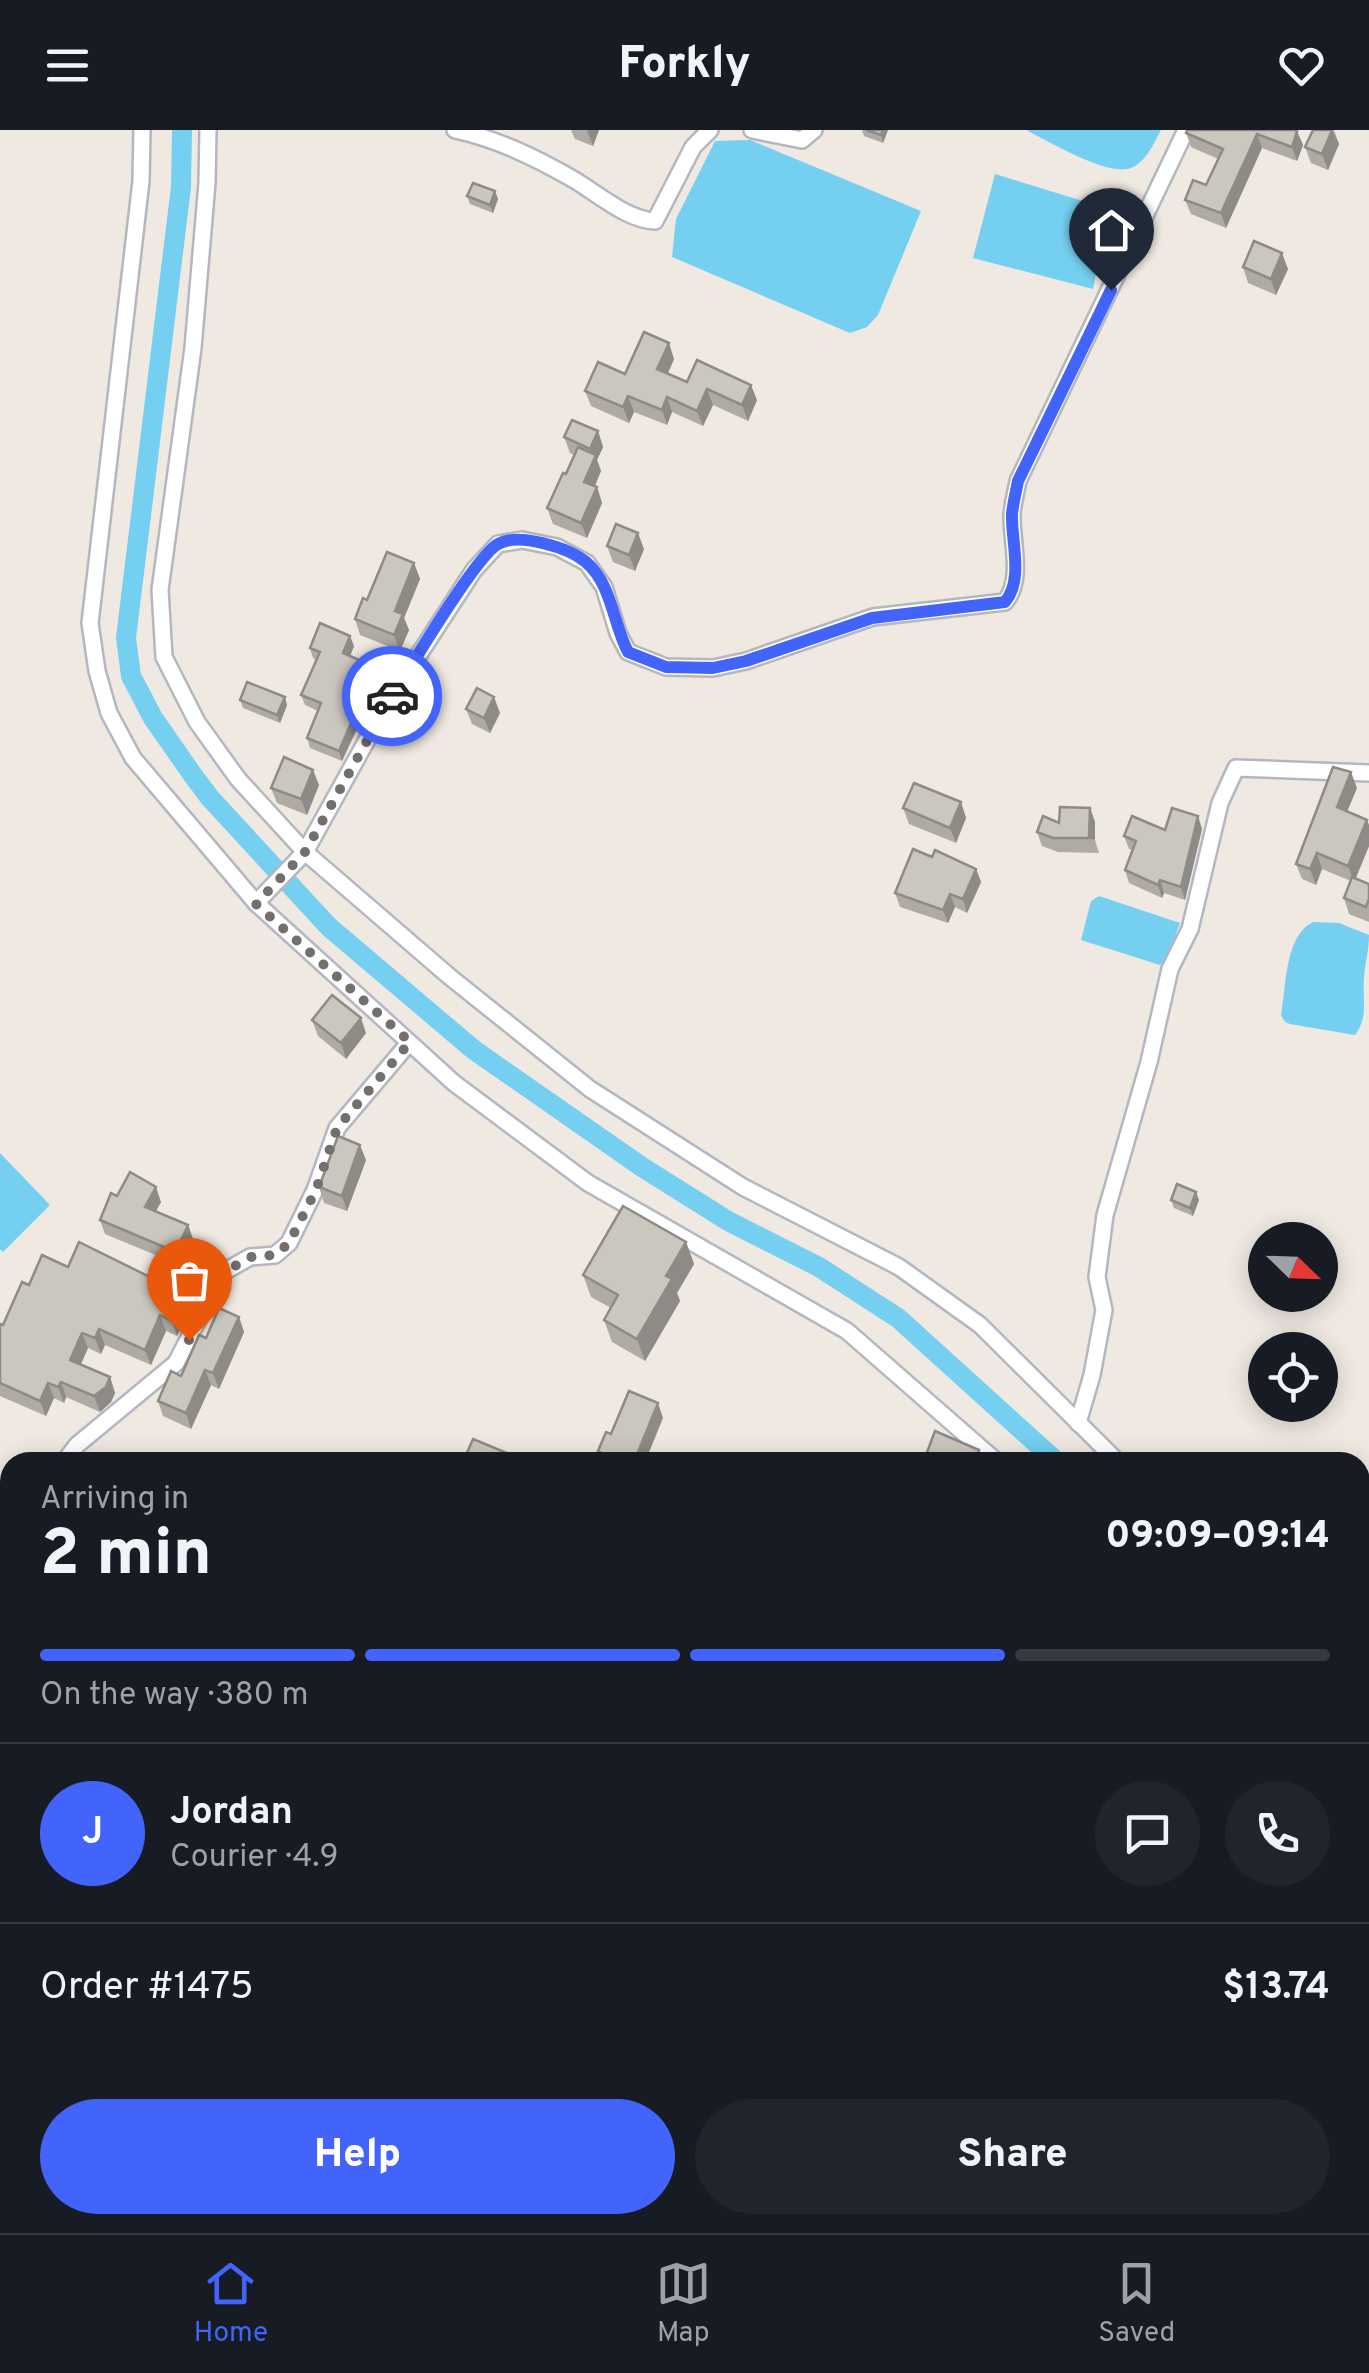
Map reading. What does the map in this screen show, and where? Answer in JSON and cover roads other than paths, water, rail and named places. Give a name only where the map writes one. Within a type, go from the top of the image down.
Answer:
[{"type":"street","points":[[142,130],[141,181],[90,623],[109,713],[133,758],[256,904],[454,1082],[588,1183],[847,1330],[986,1452]]},
{"type":"street","points":[[208,130],[192,348],[160,590],[164,657],[196,722],[238,779],[305,852],[450,977],[590,1089],[743,1187],[899,1267],[980,1325],[1108,1452]]},
{"type":"street","points":[[456,130],[491,137],[633,215],[655,221],[693,147],[710,130]]},
{"type":"street","points":[[752,130],[802,140],[814,130]]},
{"type":"street","points":[[256,904],[305,852],[388,702],[474,570],[498,544],[522,540],[557,547],[587,563],[604,587],[628,652],[666,667],[713,668],[746,661],[872,618],[1005,602],[1012,593],[1012,513],[1018,481],[1186,130]]},
{"type":"street","points":[[1078,1423],[1104,1310],[1097,1277],[1106,1215],[1149,1062],[1170,969],[1190,930],[1227,783],[1236,768],[1369,772]]},
{"type":"street","points":[[72,1452],[176,1363],[222,1274],[250,1257],[275,1255],[289,1243],[316,1190],[337,1128],[410,1042]]},
{"type":"water","points":[[1026,130],[1161,130],[1141,161],[1121,169],[1078,157]]},
{"type":"water","points":[[750,140],[921,211],[878,315],[867,327],[850,333],[672,257],[676,219],[715,141]]},
{"type":"water","points":[[995,174],[1109,209],[1093,289],[973,258]]},
{"type":"water","points":[[1099,896],[1180,923],[1167,958],[1160,965],[1081,940],[1091,901]]},
{"type":"water","points":[[1313,922],[1339,923],[1369,935],[1363,1015],[1355,1035],[1290,1024],[1281,1015],[1292,950],[1297,938]]},
{"type":"water","points":[[0,1153],[50,1205],[3,1252],[0,1249]]},
{"type":"waterway","points":[[182,130],[181,187],[126,638],[131,676],[153,718],[210,798],[329,927],[474,1050],[642,1167],[728,1221],[819,1267],[898,1318],[1046,1452]]}]
